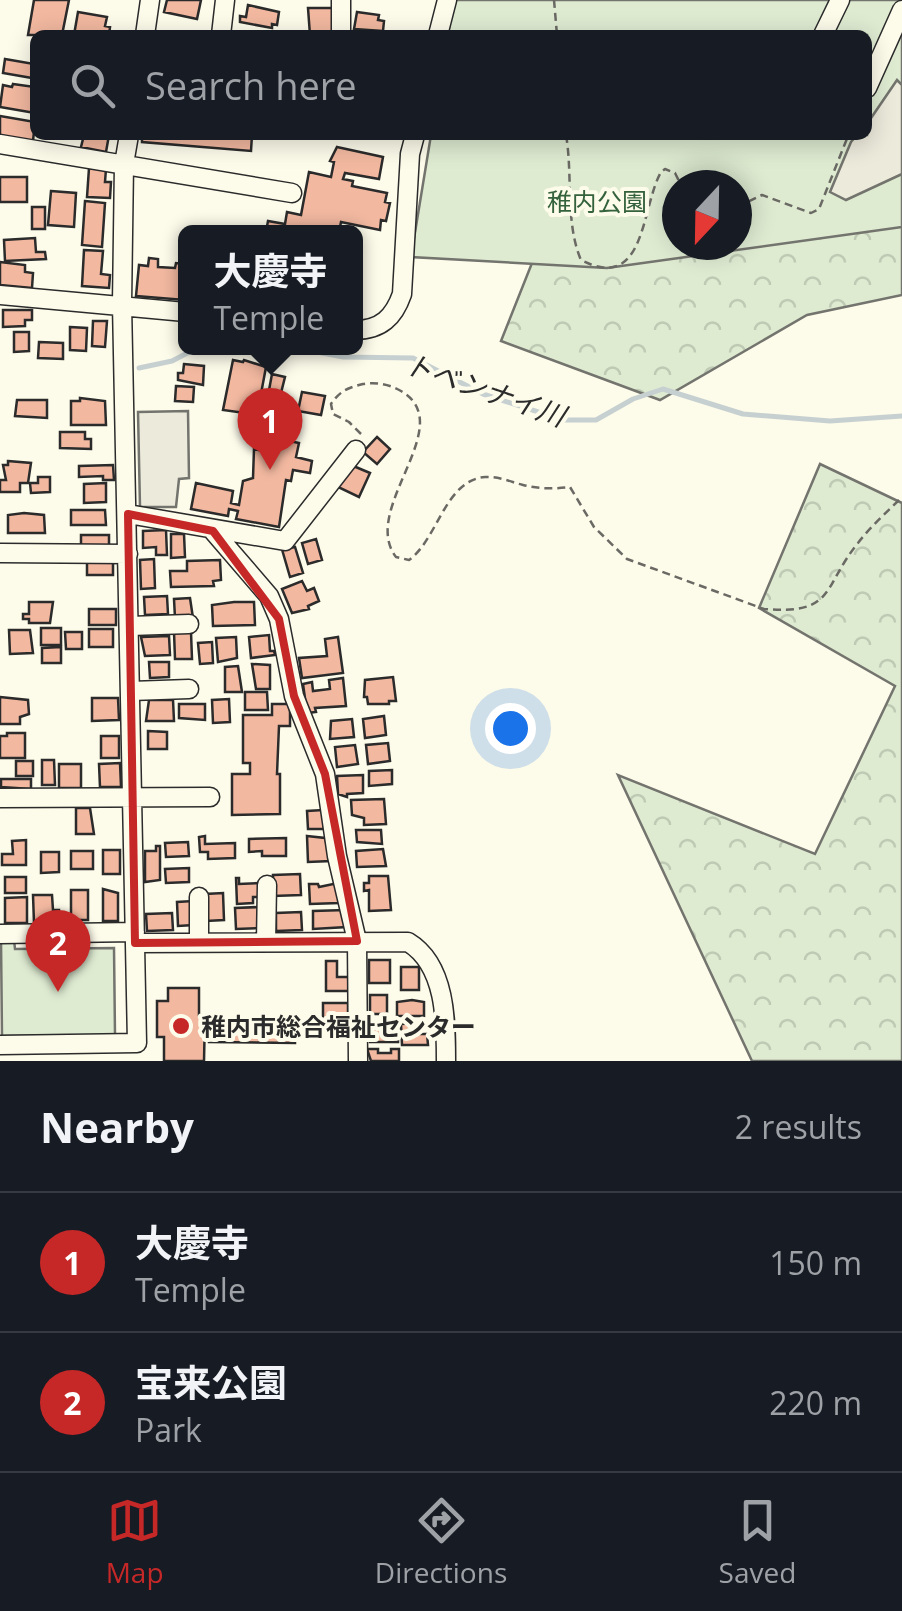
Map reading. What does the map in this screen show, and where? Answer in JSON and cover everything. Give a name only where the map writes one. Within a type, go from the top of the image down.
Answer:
[{"type":"street","points":[[146,30],[150,0]]},
{"type":"street","points":[[222,30],[225,0]]},
{"type":"street","points":[[341,0],[341,30]]},
{"type":"street","points":[[439,30],[446,0]]},
{"type":"street","points":[[825,30],[840,0]]},
{"type":"street","points":[[872,77],[902,10]]},
{"type":"street","points":[[0,1045],[137,1042],[122,304],[124,164],[128,140]]},
{"type":"street","points":[[363,328],[380,325],[396,313],[402,294],[414,140]]},
{"type":"street","points":[[0,144],[292,192]]},
{"type":"street","points":[[0,296],[178,311]]},
{"type":"street","points":[[128,514],[285,541],[356,450]]},
{"type":"street","points":[[213,531],[269,596],[279,619],[294,696],[326,774],[337,856],[357,941],[358,1061]]},
{"type":"street","points":[[0,554],[128,554]]},
{"type":"street","points":[[130,626],[188,624]]},
{"type":"street","points":[[131,690],[189,690]]},
{"type":"street","points":[[0,798],[210,797]]},
{"type":"street","points":[[266,942],[267,885]]},
{"type":"street","points":[[199,897],[199,942]]},
{"type":"street","points":[[0,934],[199,942],[408,942],[422,950],[431,965],[442,1002],[446,1061]]},
{"type":"path","points":[[554,0],[557,30]]},
{"type":"path","points":[[567,140],[572,169],[574,238],[581,260],[593,266],[621,264],[636,250],[662,171]]},
{"type":"path","points":[[752,199],[762,194],[811,213],[819,209],[846,140]]},
{"type":"path","points":[[356,450],[362,433],[333,414],[331,404],[340,392],[374,382],[398,390],[416,402],[422,420],[388,524],[388,548],[396,557],[408,560],[421,551],[459,489],[472,480],[487,476],[536,487],[570,487],[594,526],[627,559],[764,609],[784,610],[819,602],[831,590],[856,544],[902,497]]},
{"type":"highlighted area","points":[[128,514],[213,531],[279,619],[294,696],[325,774],[357,941],[135,943]]},
{"type":"green space","name":"稚内公園","points":[[453,0],[902,0],[902,227],[752,248],[752,170],[662,170],[665,260],[607,268],[411,257],[430,140],[872,140],[872,30],[449,30]]},
{"type":"green space","points":[[902,166],[902,295],[807,315],[660,400],[501,341],[534,258],[662,246],[662,260],[752,260],[752,238]]},
{"type":"green space","points":[[820,464],[902,503],[902,1061],[752,1061],[618,775],[815,854],[895,686],[759,608]]},
{"type":"green space","points":[[1,940],[14,940],[15,949],[114,948],[115,1035],[2,1036]]},
{"type":"shaded area","points":[[897,80],[902,85],[902,174],[846,200],[830,192],[851,142],[872,140],[872,117]]},
{"type":"shaded area","points":[[188,411],[189,478],[179,479],[176,507],[140,507],[138,412]]},
{"type":"building","points":[[34,0],[69,0],[63,30],[30,30],[28,35]]},
{"type":"building","points":[[167,0],[201,0],[197,19],[164,12]]},
{"type":"building","points":[[248,5],[279,12],[277,25],[272,24],[272,28],[240,22],[240,16],[246,17]]},
{"type":"building","points":[[308,8],[335,8],[335,30],[310,30]]},
{"type":"building","points":[[78,12],[107,17],[105,26],[110,27],[110,30],[75,30]]},
{"type":"building","points":[[357,12],[379,15],[378,20],[384,21],[383,30],[354,29]]},
{"type":"building","points":[[5,59],[30,63],[30,78],[3,73]]},
{"type":"building","points":[[3,85],[30,86],[30,112],[0,107]]},
{"type":"building","points":[[0,116],[30,121],[33,141],[0,136]]},
{"type":"building","points":[[83,140],[108,140],[106,152],[81,147]]},
{"type":"building","points":[[142,140],[252,140],[251,151]]},
{"type":"building","points":[[337,147],[383,157],[379,179],[345,173],[343,179],[353,181],[352,186],[387,193],[385,202],[390,203],[380,230],[341,222],[267,225],[268,221],[285,224],[287,212],[301,215],[309,172],[331,177],[334,162],[330,161]]},
{"type":"building","points":[[89,168],[106,169],[105,182],[111,182],[110,198],[87,197]]},
{"type":"building","points":[[0,177],[27,177],[27,202],[0,202]]},
{"type":"building","points":[[51,191],[76,193],[74,227],[48,225]]},
{"type":"building","points":[[85,201],[105,203],[102,247],[82,245]]},
{"type":"building","points":[[32,207],[45,207],[45,229],[32,229]]},
{"type":"building","points":[[35,238],[36,252],[45,252],[46,259],[5,261],[4,240]]},
{"type":"building","points":[[84,250],[103,251],[101,274],[110,275],[109,288],[82,286]]},
{"type":"building","points":[[149,258],[158,259],[158,267],[175,268],[178,263],[178,299],[136,296],[139,265],[148,266]]},
{"type":"building","points":[[0,262],[25,265],[25,272],[33,273],[32,288],[0,285]]},
{"type":"building","points":[[3,310],[32,310],[32,320],[25,320],[25,326],[3,327]]},
{"type":"building","points":[[93,321],[107,321],[105,347],[92,346]]},
{"type":"building","points":[[70,327],[87,328],[86,351],[70,350]]},
{"type":"building","points":[[14,332],[29,332],[29,351],[14,352]]},
{"type":"building","points":[[39,342],[63,343],[63,359],[38,358]]},
{"type":"building","points":[[233,360],[266,367],[260,399],[267,401],[272,374],[285,377],[270,437],[299,443],[296,457],[312,461],[310,473],[293,470],[291,481],[286,480],[279,527],[236,519],[238,511],[229,509],[228,516],[191,509],[196,483],[233,491],[231,503],[239,505],[243,481],[253,478],[254,449],[259,450],[267,416],[223,410]]},
{"type":"building","points":[[184,364],[204,366],[203,385],[178,380]]},
{"type":"building","points":[[176,386],[194,387],[193,402],[175,401]]},
{"type":"building","points":[[302,392],[325,396],[321,415],[298,411]]},
{"type":"building","points":[[17,400],[47,400],[47,418],[15,416]]},
{"type":"building","points":[[71,401],[105,401],[106,425],[71,425]]},
{"type":"building","points":[[60,432],[85,432],[85,439],[91,439],[91,449],[60,448]]},
{"type":"building","points":[[377,437],[390,449],[377,464],[363,452]]},
{"type":"building","points":[[8,461],[31,463],[28,483],[20,483],[20,492],[0,492],[0,480],[6,480],[3,465],[8,465]]},
{"type":"building","points":[[113,465],[114,480],[103,480],[103,476],[79,477],[79,466]]},
{"type":"building","points":[[351,465],[370,473],[359,497],[338,487]]},
{"type":"building","points":[[38,477],[50,477],[50,492],[31,493],[30,483],[38,483]]},
{"type":"building","points":[[106,483],[106,502],[84,503],[84,484]]},
{"type":"building","points":[[71,510],[105,510],[106,525],[71,525]]},
{"type":"building","points":[[8,515],[44,515],[45,533],[8,533]]},
{"type":"building","points":[[166,530],[167,555],[156,555],[156,547],[143,548],[143,531]]},
{"type":"building","points":[[171,534],[184,534],[185,557],[171,558]]},
{"type":"building","points":[[81,535],[109,535],[109,549],[81,549]]},
{"type":"building","points":[[316,539],[322,560],[308,564],[302,543]]},
{"type":"building","points":[[281,546],[295,547],[303,573],[290,577]]},
{"type":"building","points":[[113,559],[113,575],[87,575],[87,560]]},
{"type":"building","points":[[154,559],[155,588],[141,589],[140,560]]},
{"type":"building","points":[[220,560],[221,580],[213,581],[214,586],[171,587],[170,571],[187,571],[187,561]]},
{"type":"building","points":[[302,581],[307,591],[314,588],[319,601],[309,609],[292,613],[282,589]]},
{"type":"building","points":[[167,596],[168,614],[145,615],[144,597]]},
{"type":"building","points":[[190,598],[193,618],[175,618],[174,599]]},
{"type":"building","points":[[29,602],[53,602],[50,623],[29,623],[29,619],[23,619],[23,614],[29,614]]},
{"type":"building","points":[[254,602],[255,625],[213,626],[212,605]]},
{"type":"building","points":[[89,609],[116,609],[116,625],[89,625]]},
{"type":"building","points":[[41,628],[61,628],[61,645],[41,645]]},
{"type":"building","points":[[89,629],[113,629],[113,647],[89,647]]},
{"type":"building","points":[[9,630],[30,630],[33,653],[10,654]]},
{"type":"building","points":[[65,632],[82,632],[82,649],[66,649]]},
{"type":"building","points":[[174,632],[191,632],[192,659],[175,659]]},
{"type":"building","points":[[269,635],[270,651],[275,655],[251,658],[249,637]]},
{"type":"building","points":[[169,636],[170,655],[145,656],[141,637]]},
{"type":"building","points":[[236,637],[237,658],[218,662],[216,638]]},
{"type":"building","points":[[338,637],[343,673],[302,678],[299,658],[327,656],[325,639]]},
{"type":"building","points":[[212,642],[213,663],[200,664],[198,643]]},
{"type":"building","points":[[61,647],[61,663],[42,663],[42,648]]},
{"type":"building","points":[[149,662],[169,662],[169,677],[150,678]]},
{"type":"building","points":[[252,664],[270,665],[270,689],[256,689]]},
{"type":"building","points":[[238,666],[242,692],[225,692],[225,667]]},
{"type":"building","points":[[393,677],[396,701],[368,704],[364,697],[365,680]]},
{"type":"building","points":[[343,678],[346,706],[315,708],[316,712],[307,713],[303,684],[312,682],[313,691],[330,689],[329,680]]},
{"type":"building","points":[[245,692],[267,692],[268,710],[245,710]]},
{"type":"building","points":[[0,697],[28,700],[29,714],[20,717],[20,724],[0,724]]},
{"type":"building","points":[[92,698],[118,698],[119,720],[92,721]]},
{"type":"building","points":[[229,699],[230,722],[213,723],[212,700]]},
{"type":"building","points":[[149,700],[173,700],[174,721],[146,721]]},
{"type":"building","points":[[179,704],[205,704],[205,720],[179,718]]},
{"type":"building","points":[[272,704],[290,704],[290,726],[279,726],[280,814],[232,815],[232,774],[250,774],[250,763],[243,763],[243,715],[272,715]]},
{"type":"building","points":[[384,716],[386,735],[365,738],[363,719]]},
{"type":"building","points":[[352,719],[354,737],[330,739],[331,721]]},
{"type":"building","points":[[148,731],[167,732],[167,749],[148,749]]},
{"type":"building","points":[[25,733],[25,758],[0,758],[0,736]]},
{"type":"building","points":[[101,736],[119,736],[119,758],[101,758]]},
{"type":"building","points":[[388,743],[390,761],[368,764],[366,745]]},
{"type":"building","points":[[355,745],[358,764],[337,767],[335,747]]},
{"type":"building","points":[[42,760],[54,760],[55,785],[42,785]]},
{"type":"building","points":[[16,761],[33,761],[33,776],[16,776]]},
{"type":"building","points":[[120,763],[121,787],[100,787],[99,764]]},
{"type":"building","points":[[59,764],[81,764],[81,788],[59,788]]},
{"type":"building","points":[[392,770],[392,784],[369,786],[369,771]]},
{"type":"building","points":[[363,775],[363,793],[347,797],[338,794],[337,776]]},
{"type":"building","points":[[1,779],[31,779],[31,789],[1,787]]},
{"type":"building","points":[[384,799],[386,824],[364,825],[364,818],[352,815],[351,800]]},
{"type":"building","points":[[76,808],[90,808],[94,834],[76,834]]},
{"type":"building","points":[[323,810],[324,829],[308,829],[307,811]]},
{"type":"building","points":[[356,830],[381,830],[382,844],[357,842]]},
{"type":"building","points":[[205,836],[205,844],[235,843],[235,858],[208,859],[208,852],[200,852],[199,837]]},
{"type":"building","points":[[307,836],[325,838],[331,861],[308,862]]},
{"type":"building","points":[[286,838],[286,856],[249,852],[249,839]]},
{"type":"building","points":[[26,840],[26,865],[2,865],[2,854],[13,854],[12,841]]},
{"type":"building","points":[[188,842],[189,856],[166,857],[165,843]]},
{"type":"building","points":[[156,846],[160,846],[160,880],[145,882],[145,851],[156,851]]},
{"type":"building","points":[[383,849],[386,866],[357,867],[356,851]]},
{"type":"building","points":[[103,850],[120,850],[120,874],[103,874]]},
{"type":"building","points":[[71,851],[93,851],[93,869],[71,869]]},
{"type":"building","points":[[41,852],[59,852],[59,872],[41,873]]},
{"type":"building","points":[[189,868],[189,882],[166,883],[165,869]]},
{"type":"building","points":[[300,874],[301,895],[273,896],[273,875]]},
{"type":"building","points":[[369,876],[388,876],[391,910],[369,911],[369,890],[364,891],[364,883],[369,883]]},
{"type":"building","points":[[5,877],[26,877],[26,893],[5,893]]},
{"type":"building","points":[[236,878],[239,884],[260,883],[261,897],[253,897],[253,903],[237,904]]},
{"type":"building","points":[[338,883],[339,903],[310,904],[309,884],[319,887]]},
{"type":"building","points":[[103,889],[118,893],[118,921],[103,921]]},
{"type":"building","points":[[71,890],[88,890],[88,920],[71,920]]},
{"type":"building","points":[[223,893],[224,920],[206,921],[205,894]]},
{"type":"building","points":[[33,895],[52,895],[53,910],[59,910],[59,923],[34,923]]},
{"type":"building","points":[[27,897],[27,923],[5,923],[5,898]]},
{"type":"building","points":[[193,901],[194,925],[178,926],[177,902]]},
{"type":"building","points":[[259,907],[260,928],[236,929],[235,908]]},
{"type":"building","points":[[346,910],[347,927],[313,929],[313,911]]},
{"type":"building","points":[[301,912],[302,930],[276,931],[276,913]]},
{"type":"building","points":[[172,913],[173,930],[147,931],[146,914]]},
{"type":"building","points":[[369,960],[390,960],[390,983],[369,983]]},
{"type":"building","points":[[326,961],[337,961],[337,977],[349,977],[349,991],[326,991]]},
{"type":"building","points":[[401,967],[419,967],[419,990],[401,990]]},
{"type":"building","name":"稚内市総合福祉センター","points":[[168,988],[199,988],[199,1015],[205,1015],[204,1061],[164,1061],[164,1037],[157,1037],[157,1001],[168,1001]]},
{"type":"building","points":[[370,995],[387,995],[387,1014],[370,1014]]},
{"type":"building","points":[[397,1002],[424,1002],[424,1016],[397,1016]]},
{"type":"building","points":[[323,1003],[348,1003],[348,1020],[323,1020]]},
{"type":"building","points":[[209,1017],[295,1018],[295,1043],[209,1042]]},
{"type":"building","points":[[420,1023],[420,1034],[427,1034],[428,1045],[402,1045],[401,1024]]},
{"type":"building","points":[[370,1024],[398,1024],[398,1042],[370,1042]]},
{"type":"building","points":[[367,1049],[391,1053],[391,1049],[399,1049],[399,1061],[371,1061]]},
{"type":"waterway","name":"トベンナイ川","points":[[139,368],[184,355]]},
{"type":"waterway","name":"トベンナイ川","points":[[333,355],[413,358],[483,394],[563,420],[596,420],[633,399],[663,389],[743,414],[830,421],[902,416]]},
{"type":"place","name":"大慶寺","points":[[270,470]]},
{"type":"place","name":"宝来公園","points":[[58,992]]},
{"type":"place","name":"稚内市総合福祉センター","points":[[181,1026]]}]
